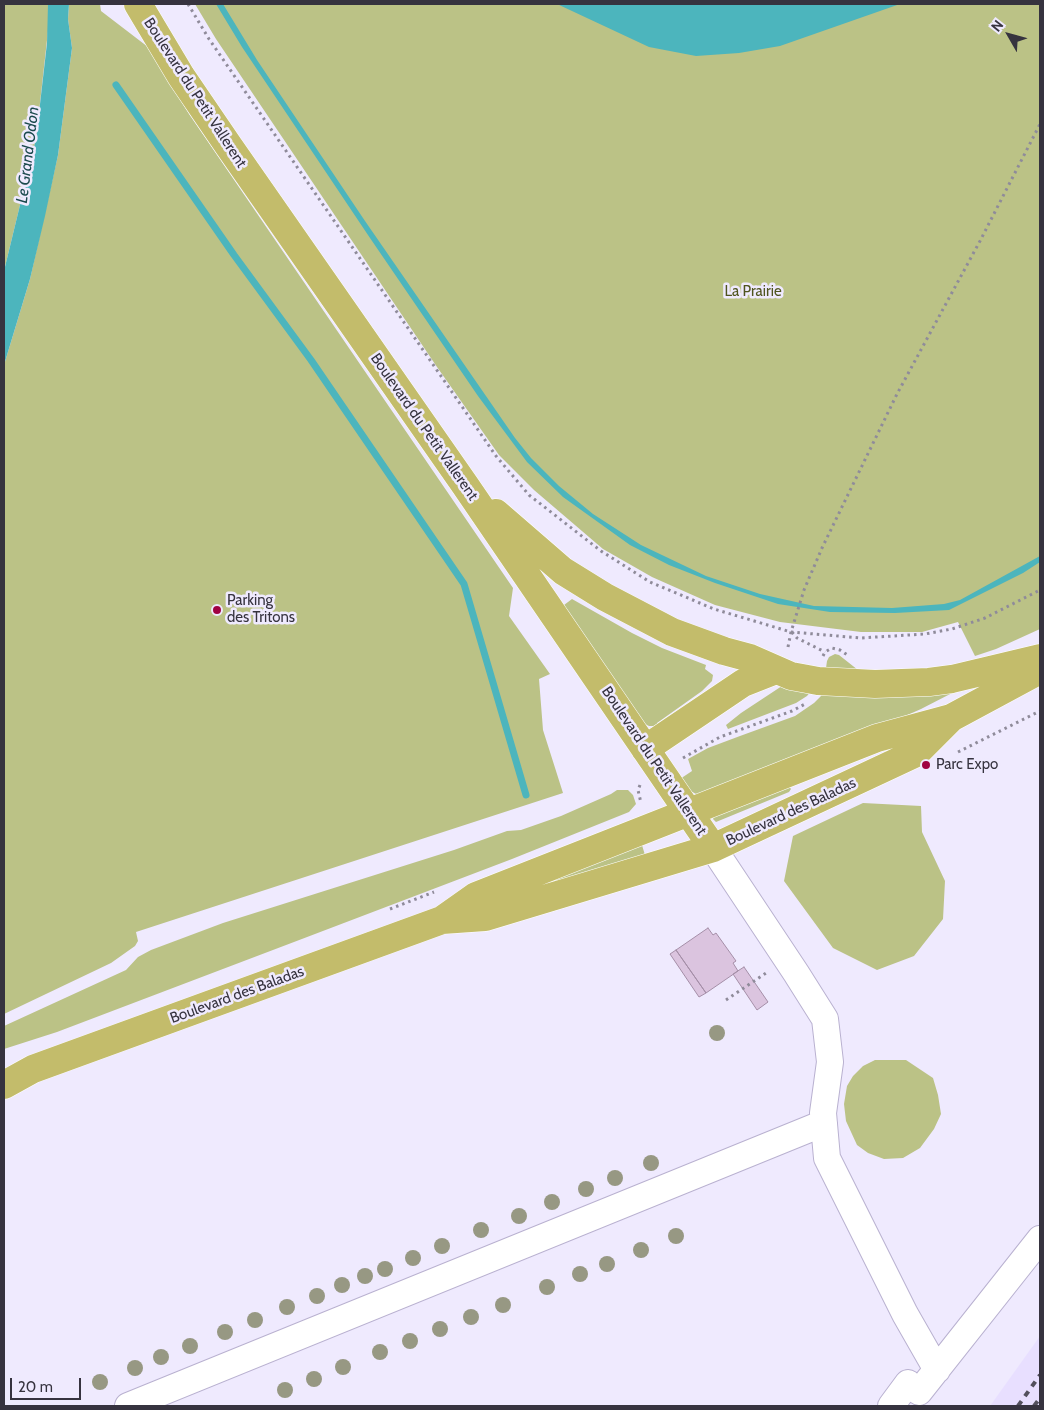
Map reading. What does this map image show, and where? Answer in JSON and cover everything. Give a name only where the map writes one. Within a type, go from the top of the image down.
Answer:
[{"type":"main road","name":"Boulevard du Petit Vallerent","points":[[138,4],[181,76],[228,145],[465,485],[713,848]]},
{"type":"main road","points":[[465,485],[546,557],[571,576],[605,597],[672,632],[724,651],[750,658],[792,676],[818,681],[902,684],[952,679],[1040,658]]},
{"type":"main road","points":[[646,749],[743,683],[776,670]]},
{"type":"main road","name":"Boulevard des Baladas","points":[[33,1070],[442,920],[476,896],[877,738],[951,718],[1040,670]]},
{"type":"main road","name":"Boulevard des Baladas","points":[[442,920],[485,917],[713,848],[916,753],[951,718]]},
{"type":"main road","points":[[713,848],[719,828],[820,786],[877,738]]},
{"type":"main road","points":[[4,1075],[33,1070]]},
{"type":"main road","points":[[4,1085],[33,1070]]},
{"type":"lane","points":[[713,848],[825,1019],[830,1062],[823,1113],[827,1158],[906,1314],[937,1370]]},
{"type":"lane","points":[[128,1406],[824,1123]]},
{"type":"lane","points":[[891,1406],[908,1383],[919,1392],[1040,1239]]},
{"type":"path","points":[[188,4],[214,47],[496,456],[529,494],[601,551],[650,582],[739,618],[791,632],[861,638],[925,634],[952,629],[985,618],[1040,590]]},
{"type":"path","points":[[791,632],[804,590],[822,548],[897,394],[980,241],[1040,124]]},
{"type":"path","points":[[791,632],[798,638],[824,652]]},
{"type":"path","points":[[679,760],[720,737],[792,711],[807,702]]},
{"type":"path","points":[[958,752],[1040,711]]},
{"type":"path","points":[[640,807],[641,800],[638,790],[640,785],[647,779]]},
{"type":"path","points":[[386,911],[442,889]]},
{"type":"path","points":[[726,1000],[767,972]]},
{"type":"shaded area","points":[[1040,1336],[1040,1406],[990,1406]]},
{"type":"green space","points":[[4,4],[51,4],[36,139],[4,271]]},
{"type":"green space","points":[[69,4],[100,4],[101,11],[148,47],[189,114],[513,588],[509,616],[550,674],[539,679],[543,730],[563,793],[136,932],[138,941],[135,946],[111,963],[4,1014],[4,365],[30,279],[58,155],[72,48],[68,19]]},
{"type":"green space","name":"La Prairie","points":[[195,4],[1040,4],[1040,629],[996,649],[975,656],[958,622],[922,632],[861,632],[780,622],[715,605],[652,577],[603,549],[534,490],[499,455],[437,367],[216,39]]},
{"type":"green space","points":[[572,599],[662,648],[706,665],[705,669],[713,675],[712,681],[702,691],[657,723],[659,726],[649,726],[643,723],[564,609],[564,605]]},
{"type":"green space","points":[[835,654],[858,670],[825,675],[827,661],[829,657]]},
{"type":"green space","points":[[785,684],[811,691],[796,703],[728,729],[726,725],[741,713]]},
{"type":"green space","points":[[823,689],[956,691],[878,728],[698,795],[687,789],[680,779],[692,771],[688,759],[708,748],[795,716],[814,703],[821,696]]},
{"type":"green space","points":[[788,785],[791,789],[789,792],[716,822],[713,819],[715,815]]},
{"type":"green space","points":[[617,790],[628,790],[633,795],[636,804],[629,812],[512,859],[57,1032],[4,1049],[4,1026],[126,970],[138,957],[151,950],[223,923],[454,850],[507,831],[521,830],[561,816]]},
{"type":"green space","points":[[863,803],[921,806],[922,832],[945,881],[943,919],[914,956],[877,970],[833,948],[784,881],[793,836]]},
{"type":"green space","points":[[641,842],[645,855],[538,887],[537,881]]},
{"type":"green space","points":[[875,1060],[906,1060],[933,1078],[938,1095],[941,1114],[934,1129],[920,1148],[903,1158],[884,1159],[868,1153],[857,1145],[846,1121],[844,1104],[847,1086],[853,1076],[863,1066]]},
{"type":"water","points":[[48,4],[69,4],[68,19],[72,48],[58,155],[45,216],[30,279],[4,365],[4,271],[36,139],[47,43]]},
{"type":"water","points":[[216,4],[223,4],[257,60],[365,221],[515,438],[531,458],[559,486],[593,514],[641,545],[706,576],[760,594],[814,606],[892,608],[944,604],[960,600],[1040,556],[1040,562],[1023,573],[949,610],[895,613],[830,612],[778,604],[715,583],[669,565],[630,545],[563,497],[527,462],[478,396],[370,238],[242,47]]},
{"type":"water","points":[[557,4],[900,4],[780,46],[739,53],[696,56],[649,47]]},
{"type":"building","points":[[708,928],[713,935],[716,933],[736,961],[733,963],[738,971],[706,993],[676,950]]},
{"type":"building","points":[[676,950],[706,993],[699,997],[670,954]]},
{"type":"building","points":[[744,967],[768,1002],[757,1010],[733,974]]},
{"type":"waterway","points":[[116,85],[234,255],[311,360],[464,584],[526,795]]},
{"type":"railway","points":[[1018,1406],[1040,1375]]},
{"type":"railway","points":[[1034,1406],[1040,1398]]},
{"type":"place","name":"Parking des Tritons","points":[[217,610]]},
{"type":"place","name":"Parc Expo","points":[[926,765]]},
{"type":"water label","name":"Le Grand Odon","points":[[28,155]]}]
